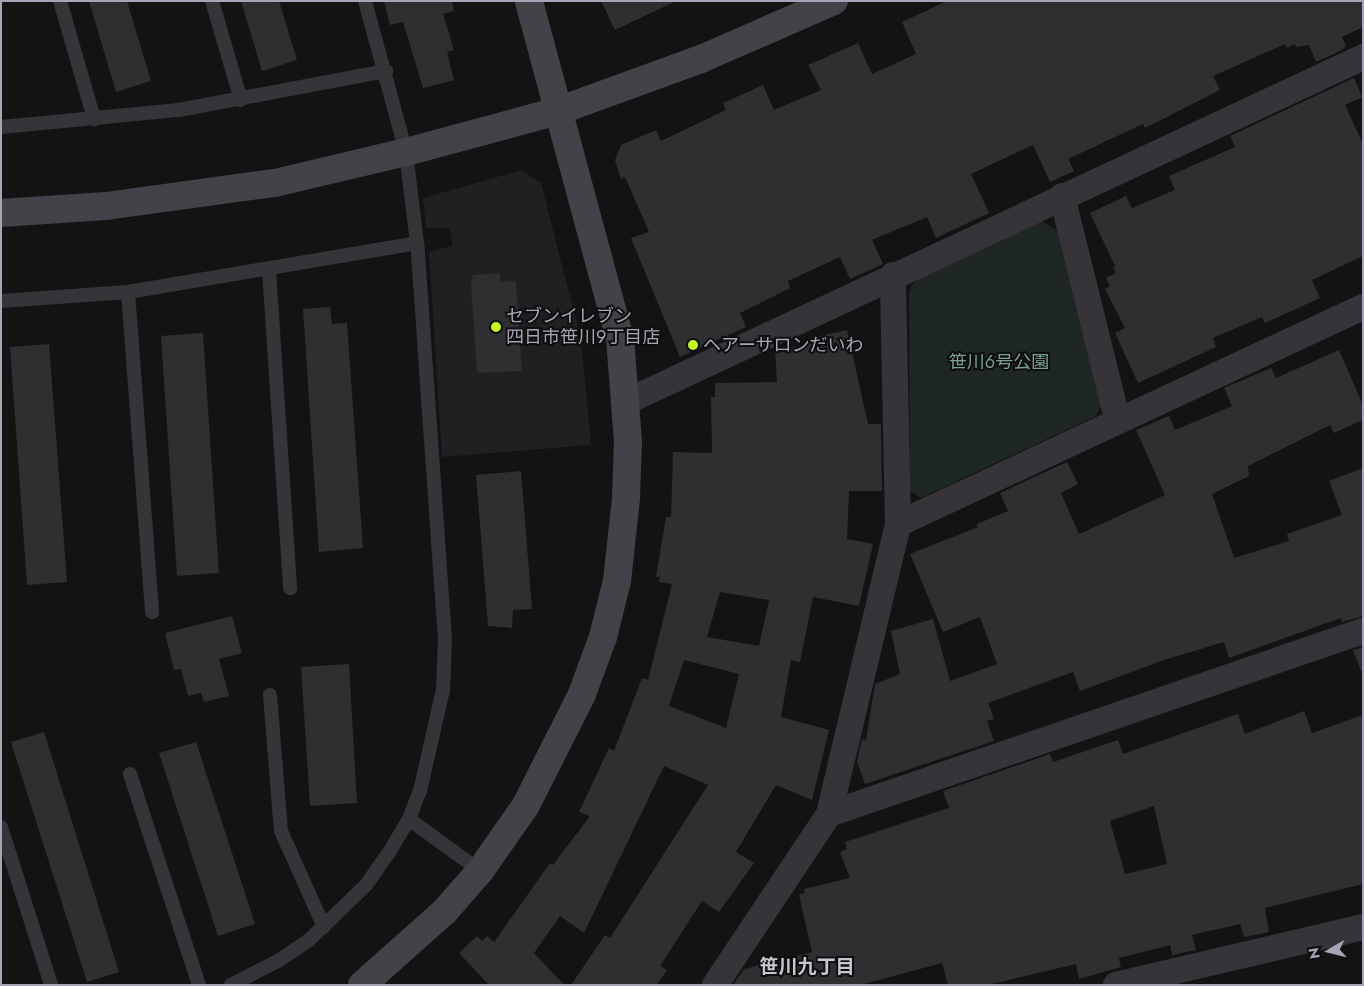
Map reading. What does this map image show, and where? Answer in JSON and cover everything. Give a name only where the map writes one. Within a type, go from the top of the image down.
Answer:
[{"type":"street","points":[[362,985],[445,911],[480,870],[526,805],[555,754],[582,694],[603,637],[617,580],[626,498],[626,402],[620,339],[529,1]]},
{"type":"street","points":[[1,213],[106,206],[266,185],[406,152],[558,111],[710,56],[834,1]]},
{"type":"street","points":[[626,402],[893,275],[1363,57]]},
{"type":"street","points":[[1062,196],[1117,419]]},
{"type":"street","points":[[715,985],[829,814],[898,524],[893,275]]},
{"type":"street","points":[[898,524],[1117,419],[1363,306]]},
{"type":"street","points":[[829,814],[1363,631]]},
{"type":"street","points":[[1116,985],[1363,927]]},
{"type":"lane","points":[[60,1],[94,119]]},
{"type":"lane","points":[[212,1],[241,100]]},
{"type":"lane","points":[[231,985],[278,962],[324,927],[366,885],[409,819],[438,724],[443,690],[445,640],[417,243],[406,152],[386,71],[365,1]]},
{"type":"lane","points":[[1,127],[94,119],[241,100],[386,71]]},
{"type":"lane","points":[[1,301],[128,292],[269,270],[417,243]]},
{"type":"lane","points":[[269,270],[290,588]]},
{"type":"lane","points":[[128,292],[152,612]]},
{"type":"lane","points":[[270,695],[281,831],[324,927]]},
{"type":"lane","points":[[130,774],[199,985]]},
{"type":"lane","points":[[409,819],[480,870]]},
{"type":"lane","points":[[1,827],[51,985]]},
{"type":"shaded area","points":[[521,170],[541,183],[581,340],[591,445],[442,457],[429,252],[452,246],[450,228],[426,228],[423,198]]},
{"type":"green space","name":"笹川6号公園","points":[[1041,221],[1057,230],[1102,404],[1096,416],[921,498],[910,491],[909,292],[915,280]]},
{"type":"building","points":[[89,1],[127,1],[151,81],[116,92]]},
{"type":"building","points":[[241,1],[279,1],[297,60],[262,71]]},
{"type":"building","points":[[384,1],[452,1],[454,11],[443,14],[454,50],[447,52],[454,80],[423,88],[403,22],[390,25]]},
{"type":"building","points":[[601,1],[676,1],[615,30]]},
{"type":"building","points":[[947,1],[1363,1],[1363,27],[1342,37],[1346,46],[1342,50],[1316,62],[1309,45],[1296,47],[1295,44],[1287,48],[1285,44],[1213,76],[1220,90],[1145,128],[1143,124],[1068,159],[1074,171],[1050,182],[1033,145],[971,174],[989,213],[936,238],[927,217],[872,240],[883,264],[850,279],[840,257],[788,281],[790,288],[740,313],[746,327],[680,357],[631,238],[649,232],[625,177],[621,179],[615,160],[621,145],[656,130],[661,141],[726,110],[723,103],[763,85],[774,110],[821,90],[808,65],[858,43],[872,74],[916,54],[902,22]]},
{"type":"building","points":[[1354,78],[1362,97],[1345,105],[1363,144],[1363,256],[1312,280],[1320,298],[1265,323],[1262,317],[1213,338],[1216,347],[1138,383],[1115,333],[1125,328],[1105,289],[1110,286],[1106,278],[1116,273],[1113,267],[1115,266],[1090,213],[1126,196],[1132,208],[1175,190],[1169,176],[1235,147],[1230,136]]},
{"type":"building","name":"セブンイレブン 四日市笹川9丁目店","points":[[500,273],[500,282],[516,281],[522,371],[477,373],[471,284],[473,275]]},
{"type":"building","points":[[330,307],[332,324],[347,323],[363,548],[319,552],[303,309]]},
{"type":"building","points":[[847,330],[868,424],[881,424],[882,491],[849,491],[847,539],[873,544],[859,606],[813,597],[800,662],[791,660],[781,717],[829,730],[812,800],[776,785],[736,852],[754,863],[719,912],[702,901],[660,966],[667,970],[657,985],[571,985],[605,935],[610,938],[708,785],[664,766],[584,933],[560,916],[534,953],[564,985],[489,985],[459,953],[477,936],[482,941],[487,936],[494,942],[550,863],[553,865],[590,816],[579,812],[609,748],[614,751],[642,678],[648,680],[672,584],[659,582],[660,577],[656,577],[666,517],[671,517],[673,452],[712,453],[711,397],[715,397],[715,383],[777,382],[775,349],[807,346],[806,339]],"holes":[[[720,592],[769,600],[759,646],[707,637]],[[684,660],[739,674],[726,728],[669,706]]]},
{"type":"building","points":[[203,333],[219,573],[177,576],[161,336]]},
{"type":"building","points":[[49,344],[67,582],[27,585],[10,347]]},
{"type":"building","points":[[1339,350],[1363,405],[1363,420],[1334,433],[1330,425],[1248,466],[1249,476],[1212,494],[1234,558],[1289,541],[1287,534],[1342,515],[1329,481],[1363,468],[1363,616],[1342,622],[1341,618],[1229,658],[1224,642],[1164,660],[1080,691],[1073,672],[988,703],[994,719],[987,721],[994,741],[865,784],[857,761],[862,739],[866,740],[875,684],[900,674],[891,631],[933,619],[950,681],[997,664],[980,617],[943,632],[910,554],[978,527],[977,524],[1008,511],[1000,493],[1067,462],[1078,484],[1061,493],[1079,534],[1165,495],[1136,430],[1169,416],[1175,430],[1232,406],[1224,388],[1271,368],[1276,378]]},
{"type":"building","points":[[521,471],[532,609],[513,610],[512,628],[488,626],[476,475]]},
{"type":"building","points":[[232,616],[242,653],[219,659],[229,696],[204,702],[201,693],[188,696],[181,669],[174,670],[165,633]]},
{"type":"building","points":[[1363,647],[1363,670],[1361,671],[1353,650]]},
{"type":"building","points":[[349,664],[357,803],[310,806],[301,667]]},
{"type":"building","points":[[1304,711],[1312,733],[1363,715],[1363,884],[1265,908],[1269,932],[1244,937],[1240,924],[1192,935],[1196,950],[1172,955],[1170,945],[1119,958],[1121,967],[1079,979],[1076,964],[988,985],[948,985],[942,963],[860,985],[733,985],[744,969],[812,952],[799,895],[805,893],[804,889],[850,878],[840,852],[847,849],[845,842],[949,808],[943,791],[1050,754],[1053,762],[1118,740],[1123,754],[1238,714],[1245,734]],"holes":[[[1154,806],[1167,864],[1125,874],[1110,821]]]},
{"type":"building","points":[[44,732],[119,972],[87,982],[11,742]]},
{"type":"building","points":[[196,742],[255,924],[218,936],[159,753]]},
{"type":"place","name":"セブンイレブン 四日市笹川9丁目店","points":[[496,327]]},
{"type":"place","name":"ヘアーサロンだいわ","points":[[693,345]]},
{"type":"district","name":"笹川九丁目","points":[[807,967]]}]
